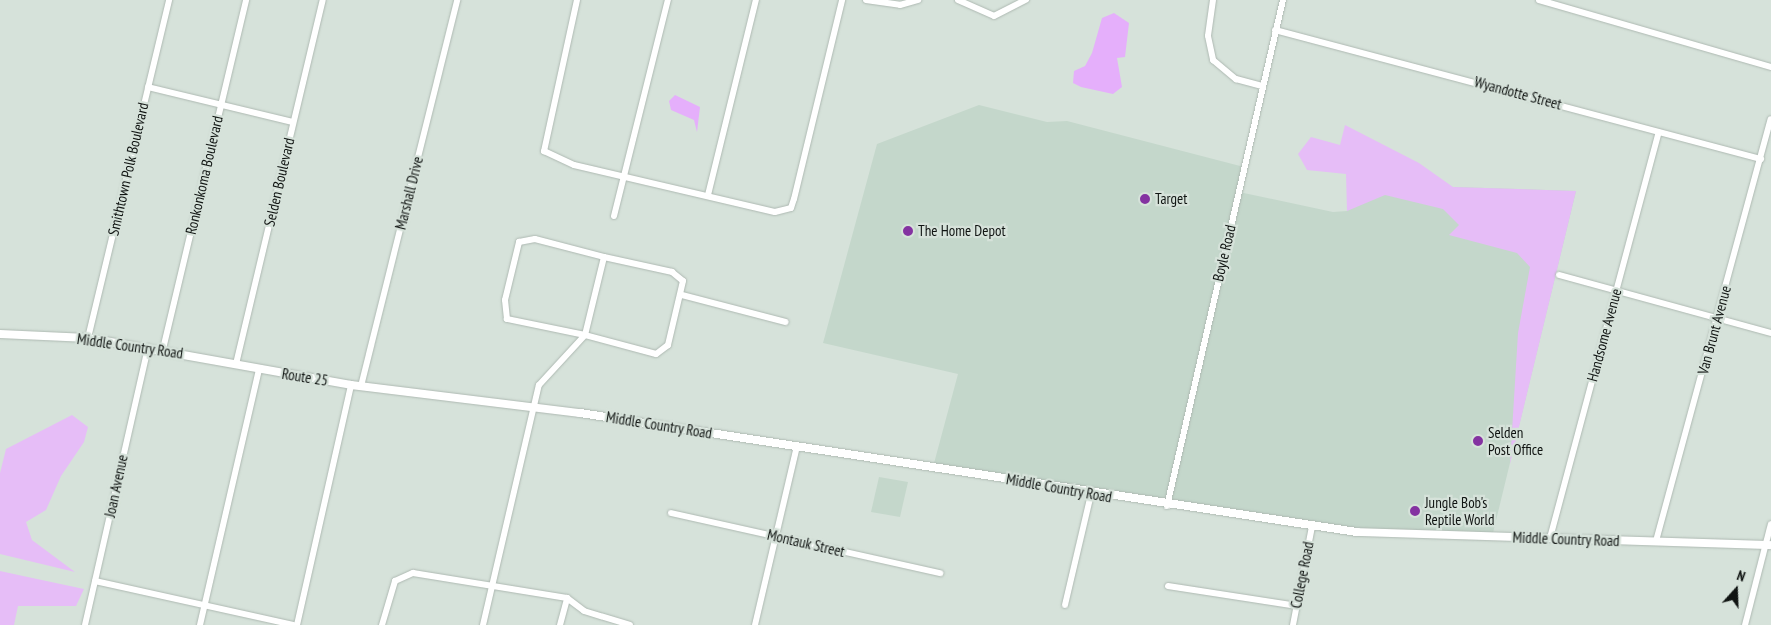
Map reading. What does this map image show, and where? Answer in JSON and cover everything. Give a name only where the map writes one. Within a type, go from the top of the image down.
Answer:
[{"type":"main road","name":"Middle Country Road","points":[[0,334],[88,338],[148,346],[259,369]]},
{"type":"main road","name":"Route 25","points":[[259,369],[352,385]]},
{"type":"main road","name":"Middle Country Road","points":[[352,385],[533,408],[797,446],[1166,506],[1357,532],[1768,545]]},
{"type":"street","name":"Smithtown Polk Boulevard","points":[[88,338],[169,0]]},
{"type":"street","name":"Ronkonkoma Boulevard","points":[[163,349],[246,0]]},
{"type":"street","name":"Selden Boulevard","points":[[236,364],[323,0]]},
{"type":"street","name":"Marshall Drive","points":[[361,386],[457,0]]},
{"type":"street","points":[[577,0],[544,138],[548,155],[624,176],[784,212],[794,199],[842,0]]},
{"type":"street","points":[[614,216],[668,0]]},
{"type":"street","points":[[708,196],[756,0]]},
{"type":"street","points":[[866,0],[900,5],[918,0]]},
{"type":"street","points":[[958,0],[994,16],[1026,0]]},
{"type":"street","points":[[1213,0],[1208,36],[1213,60],[1236,79],[1262,86]]},
{"type":"street","name":"Boyle Road","points":[[1166,506],[1283,0]]},
{"type":"street","points":[[1539,0],[1771,68]]},
{"type":"street","name":"Wyandotte Street","points":[[1275,30],[1761,159]]},
{"type":"street","points":[[148,87],[293,122]]},
{"type":"street","name":"Van Brunt Avenue","points":[[1656,541],[1771,119]]},
{"type":"street","name":"Handsome Avenue","points":[[1550,538],[1615,290],[1659,132]]},
{"type":"street","points":[[526,238],[604,257],[672,272],[683,281],[682,295],[664,351],[656,354],[585,335],[507,319],[505,300],[519,242],[526,238]]},
{"type":"street","points":[[483,625],[494,586],[533,408],[544,376],[585,335],[604,257]]},
{"type":"street","points":[[1559,275],[1771,333]]},
{"type":"street","points":[[682,295],[786,322]]},
{"type":"street","name":"Joan Avenue","points":[[85,625],[148,346]]},
{"type":"street","points":[[200,625],[259,369]]},
{"type":"street","points":[[297,625],[352,385]]},
{"type":"street","points":[[755,625],[797,446]]},
{"type":"street","points":[[1064,605],[1091,494]]},
{"type":"street","name":"Montauk Street","points":[[671,513],[940,574]]},
{"type":"street","points":[[1745,625],[1768,545],[1771,524]]},
{"type":"street","name":"College Road","points":[[1293,625],[1312,526]]},
{"type":"street","points":[[382,625],[395,581],[413,573],[567,598],[584,611],[630,625]]},
{"type":"street","points":[[95,581],[293,625]]},
{"type":"street","points":[[1168,586],[1297,606]]},
{"type":"street","points":[[560,625],[567,598]]},
{"type":"shaded area","points":[[1114,13],[1129,23],[1125,57],[1117,58],[1122,87],[1113,94],[1081,87],[1073,83],[1074,71],[1085,66],[1092,53],[1102,18]]},
{"type":"shaded area","points":[[675,95],[700,107],[697,132],[694,120],[671,110],[669,101]]},
{"type":"shaded area","points":[[979,105],[1047,122],[1067,121],[1244,167],[1239,192],[1333,212],[1347,211],[1357,167],[1453,187],[1576,191],[1492,537],[1357,532],[933,467],[958,374],[823,343],[877,144]]},
{"type":"shaded area","points":[[1345,125],[1419,163],[1453,187],[1576,191],[1510,464],[1518,333],[1530,267],[1517,253],[1449,235],[1459,225],[1443,209],[1385,195],[1347,211],[1346,174],[1307,170],[1298,154],[1311,137],[1340,145]]},
{"type":"shaded area","points":[[72,415],[88,427],[84,442],[61,476],[46,510],[26,522],[32,540],[75,572],[0,554],[0,473],[6,449]]},
{"type":"shaded area","points":[[879,477],[908,482],[900,517],[871,512]]},
{"type":"shaded area","points":[[0,571],[84,589],[76,606],[18,606],[14,625],[0,625]]},
{"type":"place","name":"Target","points":[[1145,199]]},
{"type":"place","name":"The Home Depot","points":[[908,231]]},
{"type":"place","name":"Selden Post Office","points":[[1478,441]]},
{"type":"place","name":"Jungle Bob's Reptile World","points":[[1415,511]]}]
